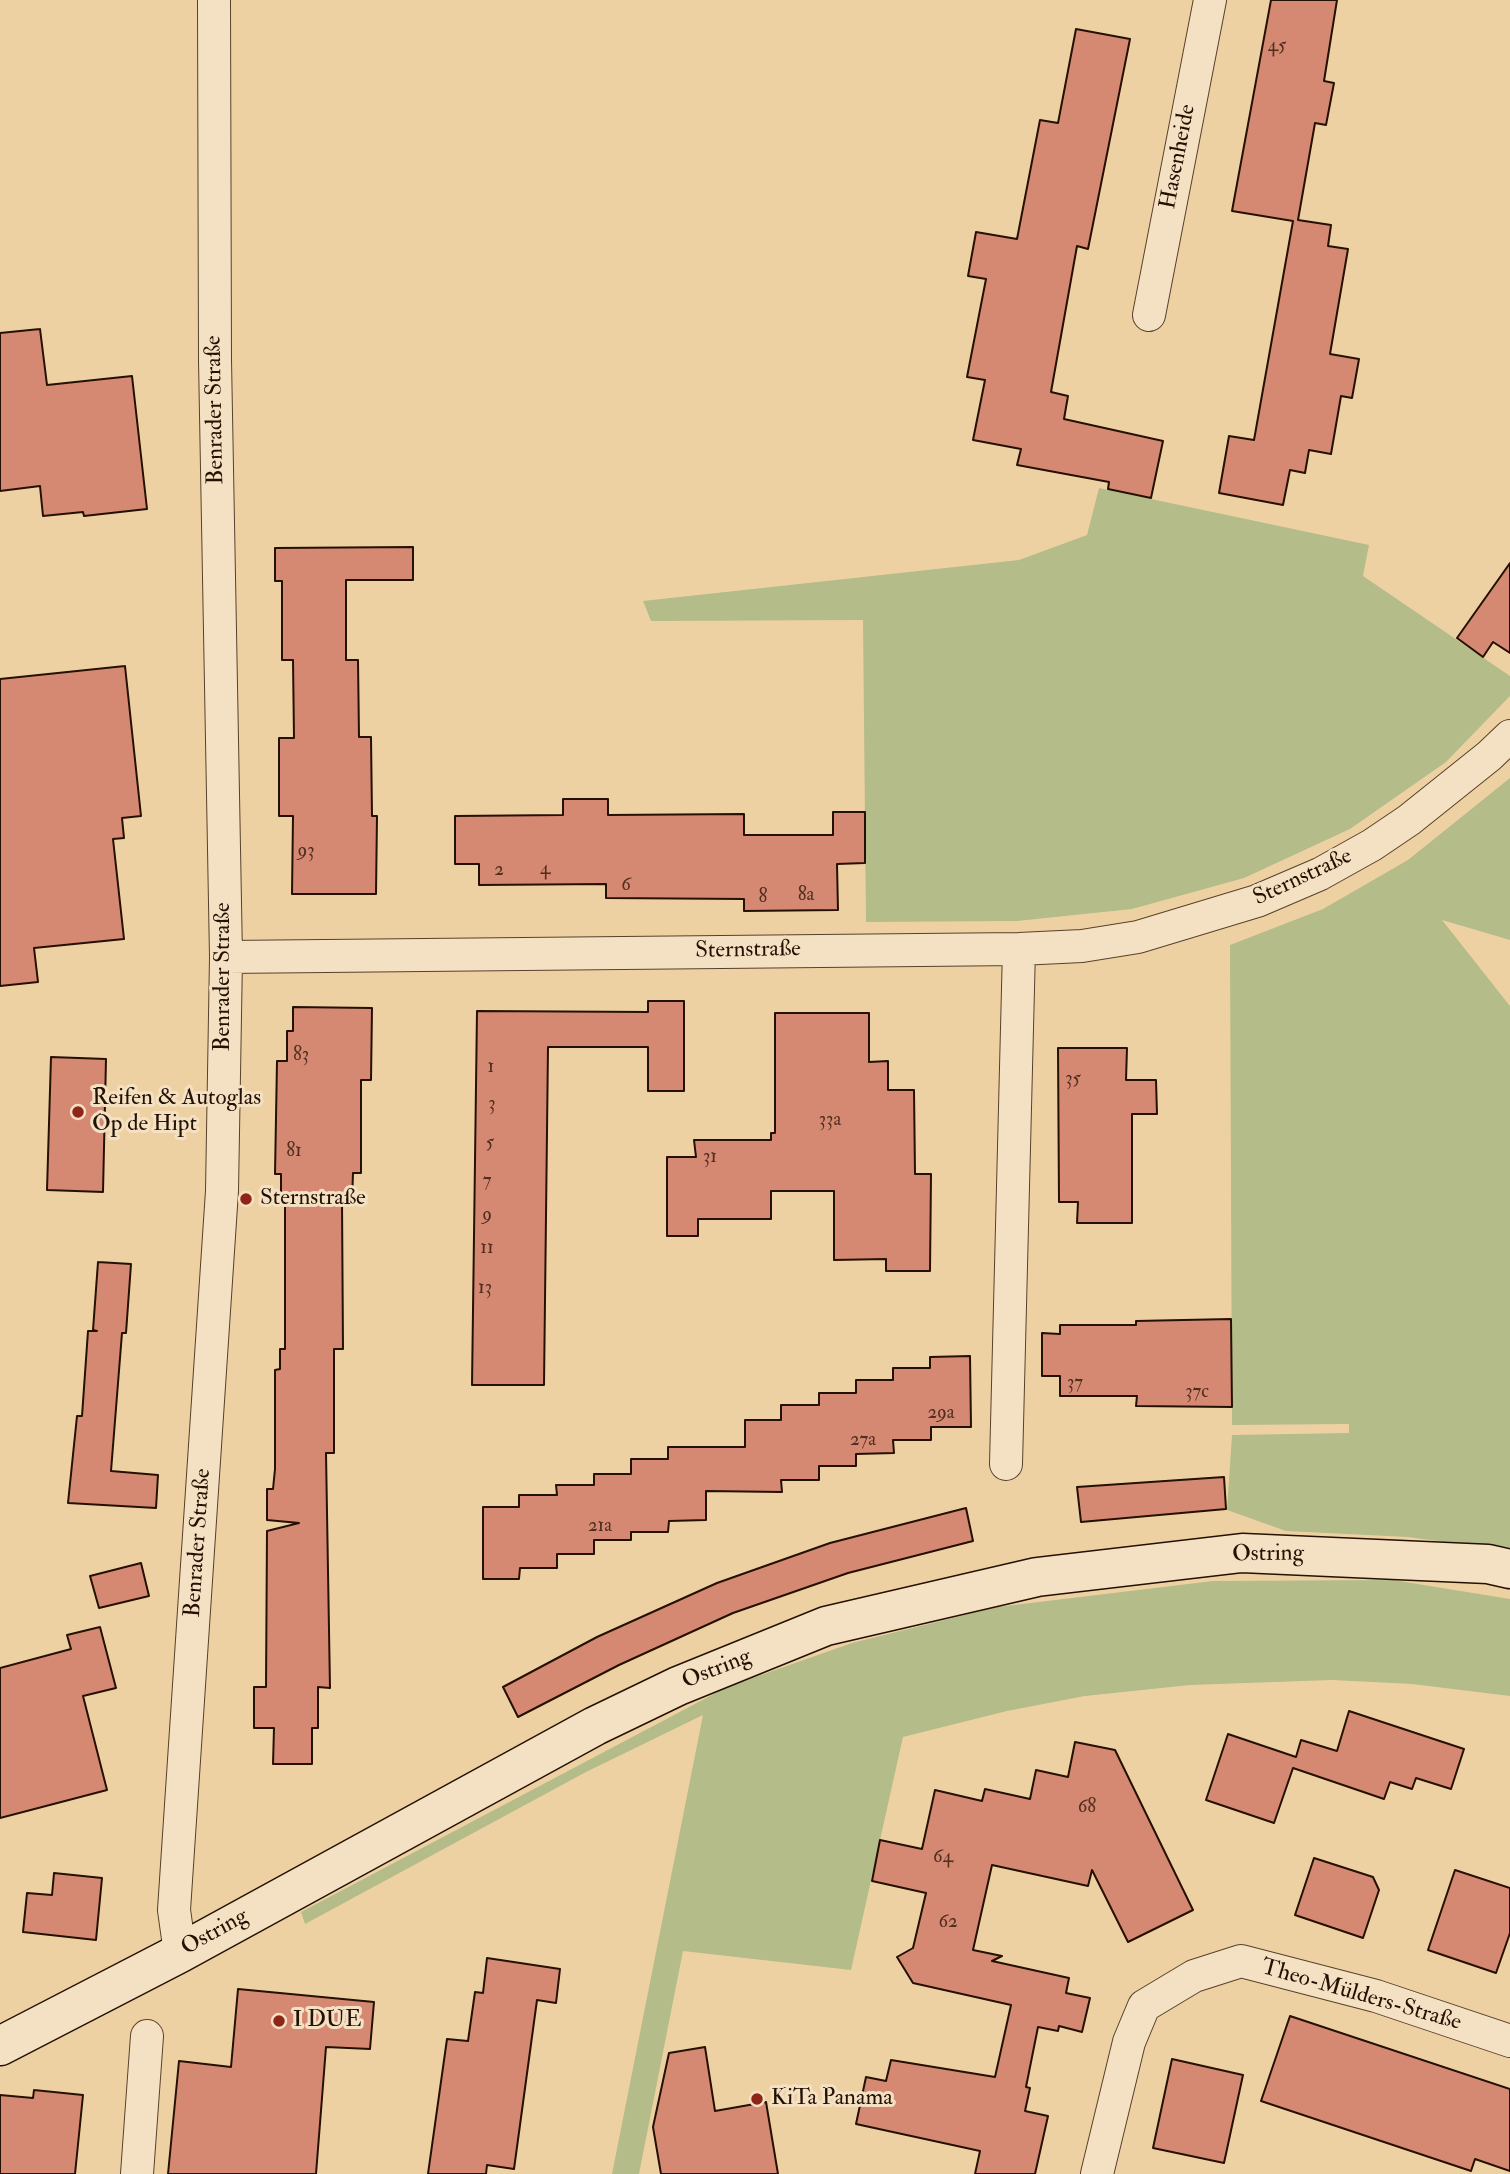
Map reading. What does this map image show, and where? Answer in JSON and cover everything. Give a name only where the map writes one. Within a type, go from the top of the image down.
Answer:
[{"type":"main road","name":"Ostring","points":[[0,2046],[180,1953],[595,1726],[678,1686],[826,1626],[1037,1577],[1242,1553],[1488,1564],[1510,1569]]},
{"type":"street","name":"Benrader Straße","points":[[180,1953],[174,1910],[222,1195],[226,957],[215,346],[214,0]]},
{"type":"street","name":"Hasenheide","points":[[1149,314],[1210,0]]},
{"type":"street","name":"Sternstraße","points":[[226,957],[1019,949],[1082,946],[1138,937],[1257,901],[1320,874],[1372,845],[1409,820],[1463,778],[1510,736]]},
{"type":"street","points":[[1006,1464],[1019,949]]},
{"type":"street","name":"Theo-Mülders-Straße","points":[[1097,2174],[1129,2042],[1144,2006],[1194,1976],[1241,1961],[1376,1996],[1510,2041]]},
{"type":"street","points":[[137,2174],[147,2036]]},
{"type":"green space","points":[[1099,488],[1369,545],[1363,576],[1510,676],[1510,696],[1446,762],[1350,829],[1244,878],[1132,909],[1017,921],[866,922],[863,620],[651,621],[643,601],[1019,560],[1087,535]]},
{"type":"green space","points":[[1510,778],[1510,940],[1442,920],[1510,1006],[1510,1551],[1408,1537],[1286,1531],[1227,1510],[1232,1435],[1349,1433],[1349,1424],[1232,1425],[1230,945],[1323,909],[1408,860]]},
{"type":"green space","points":[[1393,1580],[1510,1599],[1510,1696],[1412,1684],[1332,1680],[1190,1685],[1085,1696],[1007,1711],[903,1737],[851,1970],[683,1951],[639,2174],[612,2174],[703,1715],[586,1772],[305,1924],[301,1912],[727,1687],[852,1643],[997,1607],[1213,1581]]},
{"type":"building","points":[[1271,0],[1337,0],[1324,81],[1334,83],[1326,125],[1315,123],[1298,220],[1331,225],[1328,246],[1348,249],[1330,354],[1359,359],[1352,398],[1341,396],[1331,454],[1309,450],[1305,473],[1290,470],[1283,505],[1219,493],[1229,436],[1254,440],[1293,221],[1232,211]]},
{"type":"building","points":[[1076,29],[1130,39],[1088,249],[1077,246],[1051,392],[1068,396],[1064,419],[1163,441],[1151,498],[1108,489],[1109,482],[1017,465],[1021,449],[973,440],[985,380],[967,377],[986,279],[968,276],[976,232],[1017,239],[1040,120],[1058,123]]},
{"type":"building","points":[[40,329],[47,385],[132,376],[147,509],[84,516],[83,512],[43,516],[40,486],[0,491],[0,333]]},
{"type":"building","points":[[413,547],[413,580],[346,580],[346,660],[358,660],[359,737],[371,737],[372,816],[377,816],[376,894],[292,894],[293,816],[279,816],[279,738],[294,738],[293,660],[282,660],[282,581],[275,581],[275,548]]},
{"type":"building","points":[[1510,563],[1510,653],[1493,642],[1483,657],[1457,638]]},
{"type":"building","points":[[125,666],[141,816],[122,818],[124,838],[113,839],[124,939],[34,948],[38,982],[0,986],[0,679]]},
{"type":"building","points":[[563,799],[608,799],[608,815],[744,814],[744,835],[833,835],[833,812],[865,812],[865,863],[837,864],[838,910],[744,911],[744,899],[606,898],[606,884],[479,885],[479,864],[455,864],[455,816],[563,815]]},
{"type":"building","points":[[648,1001],[684,1001],[684,1091],[648,1091],[648,1047],[548,1047],[544,1385],[472,1385],[477,1011],[648,1012]]},
{"type":"building","points":[[293,1007],[372,1008],[371,1080],[361,1080],[361,1173],[353,1173],[352,1201],[342,1201],[343,1349],[334,1349],[334,1453],[326,1453],[330,1688],[318,1687],[318,1728],[312,1728],[312,1764],[273,1764],[274,1728],[254,1728],[254,1687],[266,1687],[267,1531],[299,1523],[267,1520],[267,1489],[273,1489],[275,1469],[275,1370],[280,1369],[280,1349],[285,1349],[285,1200],[281,1200],[281,1174],[275,1174],[277,1061],[287,1061],[287,1031],[293,1031]]},
{"type":"building","points":[[775,1013],[869,1013],[869,1062],[888,1061],[888,1090],[914,1090],[915,1174],[931,1174],[930,1271],[886,1271],[886,1259],[834,1260],[834,1191],[771,1191],[771,1219],[698,1219],[698,1236],[667,1236],[667,1157],[696,1157],[694,1140],[771,1140],[771,1133],[775,1133]]},
{"type":"building","points":[[1058,1048],[1127,1048],[1126,1080],[1156,1080],[1157,1114],[1132,1114],[1132,1223],[1077,1223],[1078,1202],[1059,1202]]},
{"type":"building","points":[[51,1057],[106,1059],[103,1192],[47,1190]]},
{"type":"building","points":[[98,1262],[131,1264],[126,1333],[122,1333],[111,1471],[158,1475],[156,1508],[68,1503],[77,1416],[82,1416],[88,1331],[97,1331],[93,1330]]},
{"type":"building","points":[[1231,1319],[1232,1407],[1136,1406],[1137,1396],[1060,1396],[1060,1376],[1042,1376],[1042,1333],[1060,1334],[1060,1325],[1136,1325],[1136,1321]]},
{"type":"building","points":[[970,1356],[971,1427],[931,1427],[931,1440],[893,1440],[894,1453],[856,1454],[856,1466],[819,1466],[819,1480],[781,1480],[782,1492],[706,1491],[706,1520],[669,1521],[668,1532],[631,1532],[631,1540],[594,1540],[594,1554],[557,1554],[557,1568],[520,1568],[519,1579],[483,1579],[483,1507],[519,1507],[519,1495],[557,1495],[556,1485],[594,1485],[594,1474],[631,1474],[631,1459],[668,1459],[668,1447],[745,1447],[745,1420],[781,1420],[781,1405],[819,1405],[819,1393],[856,1393],[856,1380],[893,1380],[893,1368],[930,1368],[930,1357]]},
{"type":"building","points":[[1224,1477],[1226,1509],[1081,1522],[1077,1487]]},
{"type":"building","points":[[966,1508],[973,1541],[848,1573],[733,1613],[619,1665],[518,1717],[503,1687],[597,1637],[717,1583],[830,1543]]},
{"type":"building","points":[[141,1563],[149,1596],[99,1608],[90,1576]]},
{"type":"building","points":[[100,1627],[116,1688],[83,1696],[107,1790],[0,1818],[0,1668],[71,1649],[67,1635]]},
{"type":"building","points":[[1349,1711],[1464,1749],[1451,1789],[1416,1778],[1412,1789],[1390,1782],[1384,1799],[1293,1768],[1274,1823],[1206,1800],[1228,1734],[1296,1757],[1301,1740],[1337,1751]]},
{"type":"building","points":[[1075,1742],[1115,1750],[1193,1910],[1128,1942],[1092,1870],[1088,1886],[992,1865],[973,1950],[1002,1956],[992,1961],[1069,1978],[1066,1993],[1090,1998],[1082,2032],[1059,2026],[1058,2031],[1038,2027],[1026,2087],[1030,2088],[1025,2111],[1048,2116],[1035,2174],[975,2174],[980,2151],[856,2124],[866,2077],[886,2081],[891,2060],[995,2077],[1011,2005],[913,1983],[897,1957],[913,1948],[926,1893],[872,1881],[880,1840],[922,1849],[935,1790],[982,1801],[985,1789],[1030,1799],[1036,1770],[1068,1777]]},
{"type":"building","points":[[1314,1858],[1373,1877],[1379,1890],[1363,1938],[1295,1915]]},
{"type":"building","points":[[1455,1870],[1510,1888],[1510,1933],[1496,1973],[1428,1950]]},
{"type":"building","points":[[54,1873],[102,1878],[96,1940],[23,1932],[27,1893],[52,1895]]},
{"type":"building","points":[[487,1958],[560,1969],[556,2003],[537,2000],[514,2169],[487,2165],[486,2174],[428,2174],[447,2039],[468,2041],[475,1992],[483,1993]]},
{"type":"building","points":[[238,1989],[374,2002],[370,2049],[326,2047],[316,2174],[168,2174],[179,2061],[231,2067]]},
{"type":"building","points":[[1290,2016],[1510,2089],[1510,2171],[1475,2159],[1471,2171],[1261,2101]]},
{"type":"building","points":[[705,2047],[715,2111],[766,2102],[778,2174],[661,2174],[653,2127],[669,2053]]},
{"type":"building","points":[[1172,2059],[1243,2075],[1224,2163],[1153,2148]]},
{"type":"building","points":[[34,2090],[83,2095],[75,2174],[0,2174],[0,2095],[33,2098]]},
{"type":"place","name":"Reifen & Autoglas Op de Hipt","points":[[78,1112]]},
{"type":"place","name":"Sternstraße","points":[[246,1199]]},
{"type":"place","name":"I DUE","points":[[279,2021]]},
{"type":"place","name":"KiTa Panama","points":[[757,2099]]}]
